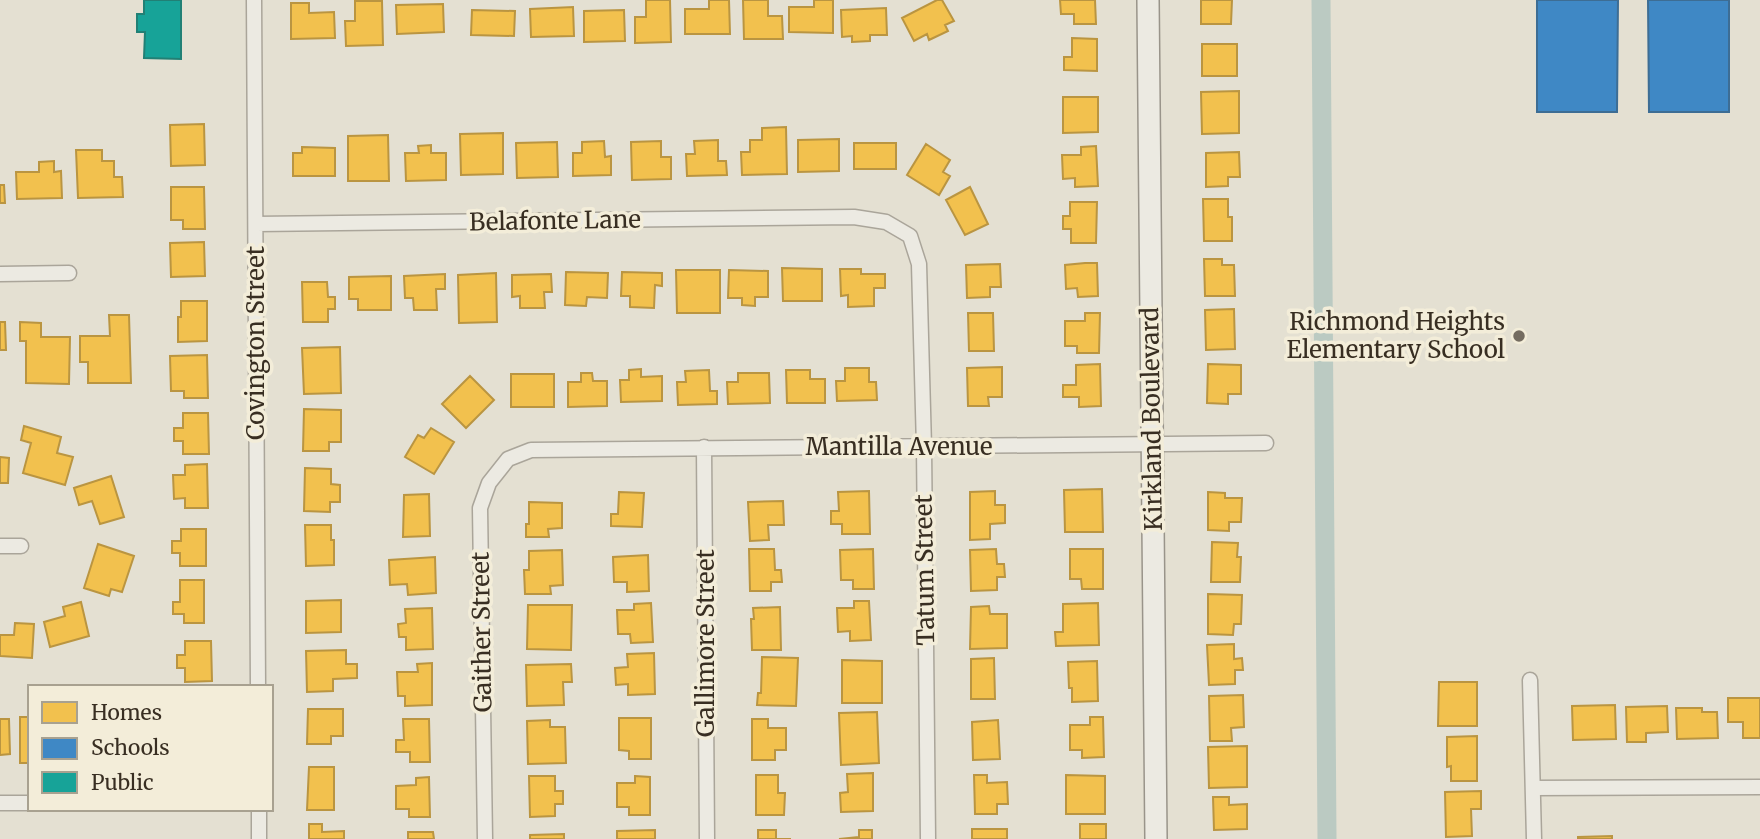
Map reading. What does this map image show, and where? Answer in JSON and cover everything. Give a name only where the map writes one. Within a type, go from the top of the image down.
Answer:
[{"type":"street","name":"Covington Street","points":[[254,0],[258,685]]},
{"type":"street","name":"Kirkland Boulevard","points":[[1148,0],[1156,839]]},
{"type":"street","name":"Belafonte Lane","points":[[256,225],[854,217]]},
{"type":"street","name":"Tatum Street","points":[[854,217],[887,222],[910,236],[919,264],[924,447],[928,839]]},
{"type":"street","points":[[0,274],[69,274]]},
{"type":"street","name":"Mantilla Avenue","points":[[531,450],[1266,443]]},
{"type":"street","name":"Gallimore Street","points":[[704,447],[707,839]]},
{"type":"street","name":"Gaither Street","points":[[485,839],[480,508],[489,483],[508,459],[531,450]]},
{"type":"street","points":[[0,546],[21,545]]},
{"type":"street","points":[[1531,680],[1534,839]]},
{"type":"street","points":[[1533,788],[1760,787]]},
{"type":"street","points":[[0,803],[28,803]]},
{"type":"street","points":[[259,811],[259,839]]},
{"type":"building: Homes","points":[[646,0],[670,0],[671,42],[635,43],[635,17],[646,17]]},
{"type":"building: Homes","points":[[709,0],[729,0],[730,34],[685,34],[685,9],[709,9]]},
{"type":"building: Homes","points":[[743,0],[768,0],[768,16],[782,16],[783,39],[744,39]]},
{"type":"building: Homes","points":[[814,0],[833,0],[833,33],[789,32],[789,7],[814,7]]},
{"type":"building: Homes","points":[[942,0],[954,21],[945,25],[948,31],[929,40],[927,34],[914,41],[902,18]]},
{"type":"building: Homes","points":[[1060,0],[1095,0],[1096,24],[1074,24],[1074,14],[1061,14]]},
{"type":"building: Homes","points":[[1201,0],[1232,0],[1231,24],[1201,24]]},
{"type":"building: Homes","points":[[355,1],[382,1],[383,45],[346,46],[345,21],[355,21]]},
{"type":"building: Homes","points":[[291,3],[309,3],[309,13],[334,12],[335,38],[291,39]]},
{"type":"building: Homes","points":[[443,4],[444,32],[397,34],[396,5]]},
{"type":"building: Homes","points":[[573,7],[574,36],[531,37],[530,9]]},
{"type":"building: Homes","points":[[886,8],[887,35],[870,35],[870,41],[852,42],[852,36],[842,37],[841,10]]},
{"type":"building: Homes","points":[[472,10],[515,11],[514,36],[471,35]]},
{"type":"building: Homes","points":[[624,10],[625,41],[584,42],[584,11]]},
{"type":"building: Homes","points":[[1072,38],[1097,39],[1097,71],[1064,70],[1064,57],[1072,57]]},
{"type":"building: Homes","points":[[1202,44],[1237,44],[1237,76],[1202,76]]},
{"type":"building: Homes","points":[[1239,91],[1239,133],[1202,134],[1201,92]]},
{"type":"building: Homes","points":[[1063,97],[1098,97],[1098,132],[1063,133]]},
{"type":"building: Homes","points":[[204,124],[205,165],[171,166],[170,125]]},
{"type":"building: Homes","points":[[786,127],[787,174],[742,175],[741,152],[750,152],[750,140],[762,140],[762,128]]},
{"type":"building: Homes","points":[[503,133],[503,174],[461,175],[460,134]]},
{"type":"building: Homes","points":[[388,135],[389,181],[348,181],[348,136]]},
{"type":"building: Homes","points":[[839,139],[839,171],[798,172],[798,140]]},
{"type":"building: Homes","points":[[718,140],[718,161],[726,161],[727,175],[687,176],[686,154],[695,154],[694,141]]},
{"type":"building: Homes","points":[[604,141],[605,157],[611,156],[611,175],[573,176],[573,153],[582,153],[582,142]]},
{"type":"building: Homes","points":[[661,141],[661,157],[671,157],[671,179],[632,180],[631,142]]},
{"type":"building: Homes","points":[[557,142],[558,177],[517,178],[516,143]]},
{"type":"building: Homes","points":[[854,143],[896,143],[896,169],[854,169]]},
{"type":"building: Homes","points":[[926,144],[950,160],[943,172],[950,176],[939,195],[907,175]]},
{"type":"building: Homes","points":[[431,145],[431,153],[446,153],[446,180],[406,181],[405,153],[419,153],[418,146]]},
{"type":"building: Homes","points":[[1096,146],[1098,186],[1075,187],[1075,178],[1063,179],[1062,155],[1081,155],[1081,147]]},
{"type":"building: Homes","points":[[302,147],[335,148],[335,176],[293,176],[293,153],[302,153]]},
{"type":"building: Homes","points":[[76,150],[102,150],[102,161],[114,161],[114,177],[122,177],[123,197],[78,198]]},
{"type":"building: Homes","points":[[1239,152],[1240,177],[1228,177],[1228,186],[1206,187],[1206,153]]},
{"type":"building: Homes","points":[[54,161],[54,172],[61,171],[62,198],[17,199],[16,172],[39,172],[39,162]]},
{"type":"building: Homes","points":[[0,185],[4,185],[5,203],[0,203]]},
{"type":"building: Homes","points":[[171,187],[204,187],[205,229],[183,229],[183,220],[171,220]]},
{"type":"building: Homes","points":[[970,187],[988,224],[965,235],[946,200]]},
{"type":"building: Homes","points":[[1203,199],[1228,199],[1228,217],[1232,217],[1232,241],[1204,241]]},
{"type":"building: Homes","points":[[1070,202],[1097,202],[1096,243],[1071,243],[1071,229],[1063,229],[1063,216],[1070,216]]},
{"type":"building: Homes","points":[[204,242],[205,276],[171,277],[170,243]]},
{"type":"building: Homes","points":[[1204,259],[1222,259],[1222,265],[1234,265],[1235,296],[1205,296]]},
{"type":"building: Homes","points":[[1097,263],[1098,296],[1078,297],[1077,288],[1066,289],[1065,265]]},
{"type":"building: Homes","points":[[1000,264],[1001,287],[990,287],[990,297],[967,298],[966,265]]},
{"type":"building: Homes","points":[[782,268],[822,269],[822,301],[783,301]]},
{"type":"building: Homes","points":[[840,269],[861,269],[861,274],[885,274],[885,288],[874,288],[874,306],[848,307],[848,295],[841,296]]},
{"type":"building: Homes","points":[[676,270],[720,270],[720,313],[677,313]]},
{"type":"building: Homes","points":[[729,270],[768,271],[768,297],[755,297],[755,306],[742,305],[742,298],[728,298]]},
{"type":"building: Homes","points":[[566,272],[608,273],[607,298],[587,297],[586,306],[565,305]]},
{"type":"building: Homes","points":[[622,272],[662,273],[662,286],[655,285],[654,308],[630,307],[630,296],[621,296]]},
{"type":"building: Homes","points":[[496,273],[497,322],[459,323],[458,275]]},
{"type":"building: Homes","points":[[445,274],[445,289],[436,289],[437,310],[414,310],[413,298],[405,298],[404,276]]},
{"type":"building: Homes","points":[[551,274],[552,292],[544,292],[545,308],[520,308],[520,296],[512,297],[512,275]]},
{"type":"building: Homes","points":[[391,276],[391,310],[358,310],[358,299],[349,299],[349,277]]},
{"type":"building: Homes","points":[[302,282],[327,282],[328,297],[335,297],[335,309],[328,309],[328,322],[303,322]]},
{"type":"building: Homes","points":[[181,301],[207,301],[207,341],[178,342]]},
{"type":"building: Homes","points":[[1234,309],[1235,349],[1206,350],[1205,310]]},
{"type":"building: Homes","points":[[968,313],[993,313],[994,351],[969,351]]},
{"type":"building: Homes","points":[[1085,313],[1100,313],[1099,353],[1077,353],[1077,346],[1065,346],[1065,321],[1085,321]]},
{"type":"building: Homes","points":[[109,315],[129,315],[131,383],[88,383],[88,362],[80,362],[80,336],[110,336]]},
{"type":"building: Homes","points":[[0,322],[5,322],[6,350],[0,350]]},
{"type":"building: Homes","points":[[20,322],[41,323],[41,337],[70,337],[69,384],[26,383],[26,341],[20,341]]},
{"type":"building: Homes","points":[[340,347],[341,393],[304,394],[302,348]]},
{"type":"building: Homes","points":[[207,355],[208,398],[184,398],[184,391],[171,391],[170,356]]},
{"type":"building: Homes","points":[[1100,364],[1101,406],[1079,407],[1079,397],[1063,397],[1063,385],[1076,385],[1076,365]]},
{"type":"building: Homes","points":[[1208,364],[1241,365],[1241,394],[1228,394],[1228,404],[1207,403]]},
{"type":"building: Homes","points":[[1002,367],[1002,397],[988,397],[989,406],[968,406],[967,368]]},
{"type":"building: Homes","points":[[845,368],[869,368],[869,382],[876,382],[877,400],[837,401],[836,381],[845,381]]},
{"type":"building: Homes","points":[[641,369],[641,377],[662,376],[662,401],[621,402],[620,380],[629,380],[629,370]]},
{"type":"building: Homes","points":[[709,370],[710,391],[717,391],[717,404],[678,405],[677,382],[686,382],[685,371]]},
{"type":"building: Homes","points":[[786,370],[810,370],[810,379],[825,379],[825,403],[787,403]]},
{"type":"building: Homes","points":[[581,373],[592,373],[593,381],[607,381],[607,406],[568,407],[568,382],[581,382]]},
{"type":"building: Homes","points":[[738,373],[769,373],[770,403],[728,404],[727,382],[738,382]]},
{"type":"building: Homes","points":[[511,374],[554,374],[554,407],[511,407]]},
{"type":"building: Homes","points":[[470,376],[494,400],[466,428],[442,404]]},
{"type":"building: Homes","points":[[304,409],[341,410],[341,442],[329,442],[329,451],[303,451]]},
{"type":"building: Homes","points":[[183,413],[208,413],[209,454],[183,454],[183,441],[174,441],[174,428],[183,428]]},
{"type":"building: Homes","points":[[24,426],[61,437],[57,453],[73,457],[65,485],[23,473],[31,443],[21,440]]},
{"type":"building: Homes","points":[[431,428],[454,442],[434,474],[405,457],[418,435],[424,438]]},
{"type":"building: Homes","points":[[0,457],[9,458],[8,483],[0,483]]},
{"type":"building: Homes","points":[[207,464],[208,508],[185,508],[185,498],[174,499],[173,475],[185,475],[185,465]]},
{"type":"building: Homes","points":[[305,468],[331,469],[331,484],[340,485],[340,502],[330,502],[330,512],[304,511]]},
{"type":"building: Homes","points":[[111,476],[124,517],[100,524],[92,501],[79,505],[74,488]]},
{"type":"building: Homes","points":[[1102,489],[1103,532],[1065,532],[1064,490]]},
{"type":"building: Homes","points":[[869,491],[870,534],[842,534],[842,524],[831,524],[831,511],[839,511],[838,492]]},
{"type":"building: Homes","points":[[995,491],[995,505],[1005,505],[1005,523],[990,524],[990,539],[970,540],[970,492]]},
{"type":"building: Homes","points":[[619,492],[644,493],[642,527],[611,526],[611,514],[618,514]]},
{"type":"building: Homes","points":[[1208,492],[1225,493],[1225,498],[1242,498],[1241,522],[1229,522],[1229,531],[1208,530]]},
{"type":"building: Homes","points":[[429,494],[430,536],[403,537],[404,495]]},
{"type":"building: Homes","points":[[783,501],[784,525],[768,525],[769,540],[750,541],[748,502]]},
{"type":"building: Homes","points":[[529,502],[562,503],[562,528],[548,529],[549,537],[526,537]]},
{"type":"building: Homes","points":[[305,525],[331,525],[334,565],[306,566]]},
{"type":"building: Homes","points":[[181,529],[206,529],[206,566],[180,566],[180,553],[172,553],[172,541],[181,541]]},
{"type":"building: Homes","points":[[1212,542],[1238,543],[1237,557],[1241,557],[1240,582],[1211,582]]},
{"type":"building: Homes","points":[[98,544],[134,556],[122,592],[111,589],[109,596],[84,588]]},
{"type":"building: Homes","points":[[749,549],[774,549],[775,570],[781,570],[782,582],[771,582],[771,591],[750,591]]},
{"type":"building: Homes","points":[[873,549],[874,589],[853,589],[853,580],[841,580],[840,550]]},
{"type":"building: Homes","points":[[996,549],[997,564],[1004,564],[1005,577],[997,577],[997,590],[971,591],[970,550]]},
{"type":"building: Homes","points":[[1070,549],[1103,549],[1103,589],[1082,589],[1081,579],[1070,579]]},
{"type":"building: Homes","points":[[562,550],[563,585],[550,586],[551,594],[525,594],[524,570],[529,570],[529,551]]},
{"type":"building: Homes","points":[[648,555],[649,591],[627,592],[627,582],[614,582],[613,557]]},
{"type":"building: Homes","points":[[435,557],[436,593],[408,595],[407,584],[390,585],[389,560]]},
{"type":"building: Homes","points":[[180,580],[204,580],[204,623],[184,623],[184,614],[173,614],[173,602],[180,602]]},
{"type":"building: Homes","points":[[1208,594],[1242,595],[1241,624],[1234,624],[1233,635],[1208,634]]},
{"type":"building: Homes","points":[[341,600],[341,632],[306,633],[306,601]]},
{"type":"building: Homes","points":[[854,601],[869,601],[871,640],[850,641],[850,631],[838,632],[837,608],[854,608]]},
{"type":"building: Homes","points":[[81,602],[89,636],[50,647],[44,622],[65,616],[63,607]]},
{"type":"building: Homes","points":[[651,603],[653,642],[631,643],[630,634],[618,634],[617,610],[634,610],[634,604]]},
{"type":"building: Homes","points":[[1098,603],[1099,645],[1056,646],[1055,632],[1063,632],[1063,604]]},
{"type":"building: Homes","points":[[528,605],[572,605],[571,650],[527,649]]},
{"type":"building: Homes","points":[[989,606],[990,614],[1007,614],[1007,648],[970,649],[971,607]]},
{"type":"building: Homes","points":[[780,607],[781,650],[752,650],[753,608]]},
{"type":"building: Homes","points":[[432,608],[433,649],[406,650],[406,637],[399,637],[398,624],[406,623],[405,609]]},
{"type":"building: Homes","points":[[15,623],[34,624],[32,658],[0,656],[0,635],[14,635]]},
{"type":"building: Homes","points":[[185,641],[211,641],[212,681],[185,682],[185,668],[177,668],[177,655],[185,655]]},
{"type":"building: Homes","points":[[1234,644],[1234,659],[1242,658],[1243,670],[1235,670],[1235,684],[1209,685],[1207,645]]},
{"type":"building: Homes","points":[[346,650],[346,664],[357,664],[357,678],[333,679],[333,691],[307,692],[306,651]]},
{"type":"building: Homes","points":[[654,653],[655,694],[628,695],[628,684],[616,685],[615,668],[628,667],[627,654]]},
{"type":"building: Homes","points":[[762,657],[798,658],[796,706],[757,705],[758,693],[761,693]]},
{"type":"building: Homes","points":[[994,658],[995,699],[971,699],[971,659]]},
{"type":"building: Homes","points":[[842,660],[882,661],[882,703],[842,703]]},
{"type":"building: Homes","points":[[1097,661],[1098,701],[1072,702],[1068,662]]},
{"type":"building: Homes","points":[[432,663],[432,705],[405,706],[405,696],[398,696],[397,672],[418,672],[417,664]]},
{"type":"building: Homes","points":[[571,664],[572,682],[563,682],[564,705],[527,706],[526,665]]},
{"type":"building: Homes","points":[[1439,682],[1477,682],[1477,726],[1438,726]]},
{"type":"building: Homes","points":[[1243,695],[1244,727],[1231,728],[1232,741],[1210,741],[1209,696]]},
{"type":"building: Homes","points":[[1728,698],[1760,698],[1760,738],[1743,738],[1743,722],[1728,722]]},
{"type":"building: Homes","points":[[1615,705],[1616,739],[1573,740],[1572,706]]},
{"type":"building: Homes","points":[[1667,706],[1668,732],[1646,733],[1646,742],[1627,742],[1626,707]]},
{"type":"building: Homes","points":[[1676,708],[1702,708],[1702,712],[1717,712],[1718,738],[1677,739]]},
{"type":"building: Homes","points":[[308,709],[343,709],[343,736],[331,736],[331,744],[307,744]]},
{"type":"building: Homes","points":[[877,712],[879,763],[841,765],[839,713]]},
{"type":"building: Homes","points":[[20,717],[28,717],[28,763],[20,763]]},
{"type":"building: Homes","points":[[1090,717],[1103,717],[1104,757],[1082,758],[1082,750],[1070,750],[1070,725],[1090,725]]},
{"type":"building: Homes","points":[[619,718],[651,718],[651,759],[629,759],[629,751],[619,750]]},
{"type":"building: Homes","points":[[0,719],[9,719],[10,754],[0,755]]},
{"type":"building: Homes","points":[[403,719],[429,719],[430,762],[410,762],[410,752],[396,752],[396,740],[404,740]]},
{"type":"building: Homes","points":[[752,719],[768,719],[768,728],[786,728],[786,750],[775,750],[775,760],[752,760]]},
{"type":"building: Homes","points":[[550,720],[550,727],[565,727],[566,763],[528,764],[527,721]]},
{"type":"building: Homes","points":[[998,720],[1000,759],[973,760],[972,722]]},
{"type":"building: Homes","points":[[1477,736],[1477,781],[1451,781],[1451,766],[1447,767],[1447,737]]},
{"type":"building: Homes","points":[[1247,746],[1247,787],[1209,788],[1208,747]]},
{"type":"building: Homes","points":[[309,767],[334,767],[334,810],[307,810]]},
{"type":"building: Homes","points":[[873,773],[873,811],[841,812],[840,793],[848,792],[847,774]]},
{"type":"building: Homes","points":[[756,775],[778,775],[778,793],[785,793],[784,815],[756,815]]},
{"type":"building: Homes","points":[[974,775],[987,775],[987,783],[1007,782],[1008,804],[997,804],[997,814],[975,814]]},
{"type":"building: Homes","points":[[1066,775],[1105,776],[1105,814],[1066,814]]},
{"type":"building: Homes","points":[[529,776],[555,776],[555,791],[563,791],[563,804],[555,804],[555,816],[530,817]]},
{"type":"building: Homes","points":[[635,776],[650,777],[650,815],[629,815],[629,807],[617,807],[617,783],[635,783]]},
{"type":"building: Homes","points":[[429,777],[430,817],[409,817],[409,809],[396,809],[396,786],[416,785],[416,778]]},
{"type":"building: Homes","points":[[1481,791],[1481,809],[1471,809],[1472,836],[1446,837],[1445,792]]},
{"type":"building: Homes","points":[[1213,797],[1229,797],[1229,805],[1247,804],[1247,829],[1214,830]]},
{"type":"building: Homes","points":[[309,824],[322,824],[322,832],[344,831],[344,839],[309,839]]},
{"type":"building: Homes","points":[[1080,824],[1106,824],[1106,839],[1080,839]]},
{"type":"building: Homes","points":[[972,829],[1007,829],[1007,839],[972,839]]},
{"type":"building: Homes","points":[[655,830],[655,839],[617,839],[617,831]]},
{"type":"building: Homes","points":[[758,830],[776,830],[776,839],[758,839]]},
{"type":"building: Homes","points":[[859,830],[872,830],[872,839],[839,839],[859,837]]},
{"type":"building: Homes","points":[[408,832],[433,832],[434,839],[408,839]]},
{"type":"building: Homes","points":[[564,834],[564,839],[530,839],[530,835]]},
{"type":"building: Homes","points":[[1612,836],[1612,839],[1578,839],[1578,837]]},
{"type":"building: Schools","points":[[1537,0],[1618,0],[1617,112],[1537,112]]},
{"type":"building: Schools","points":[[1648,0],[1729,0],[1729,112],[1649,112]]},
{"type":"building: Public","points":[[144,0],[181,0],[181,59],[144,58],[145,32],[137,32],[137,14],[144,14]]},
{"type":"waterway","points":[[1321,0],[1327,839]]},
{"type":"place","name":"Richmond Heights Elementary School","points":[[1519,336]]}]
